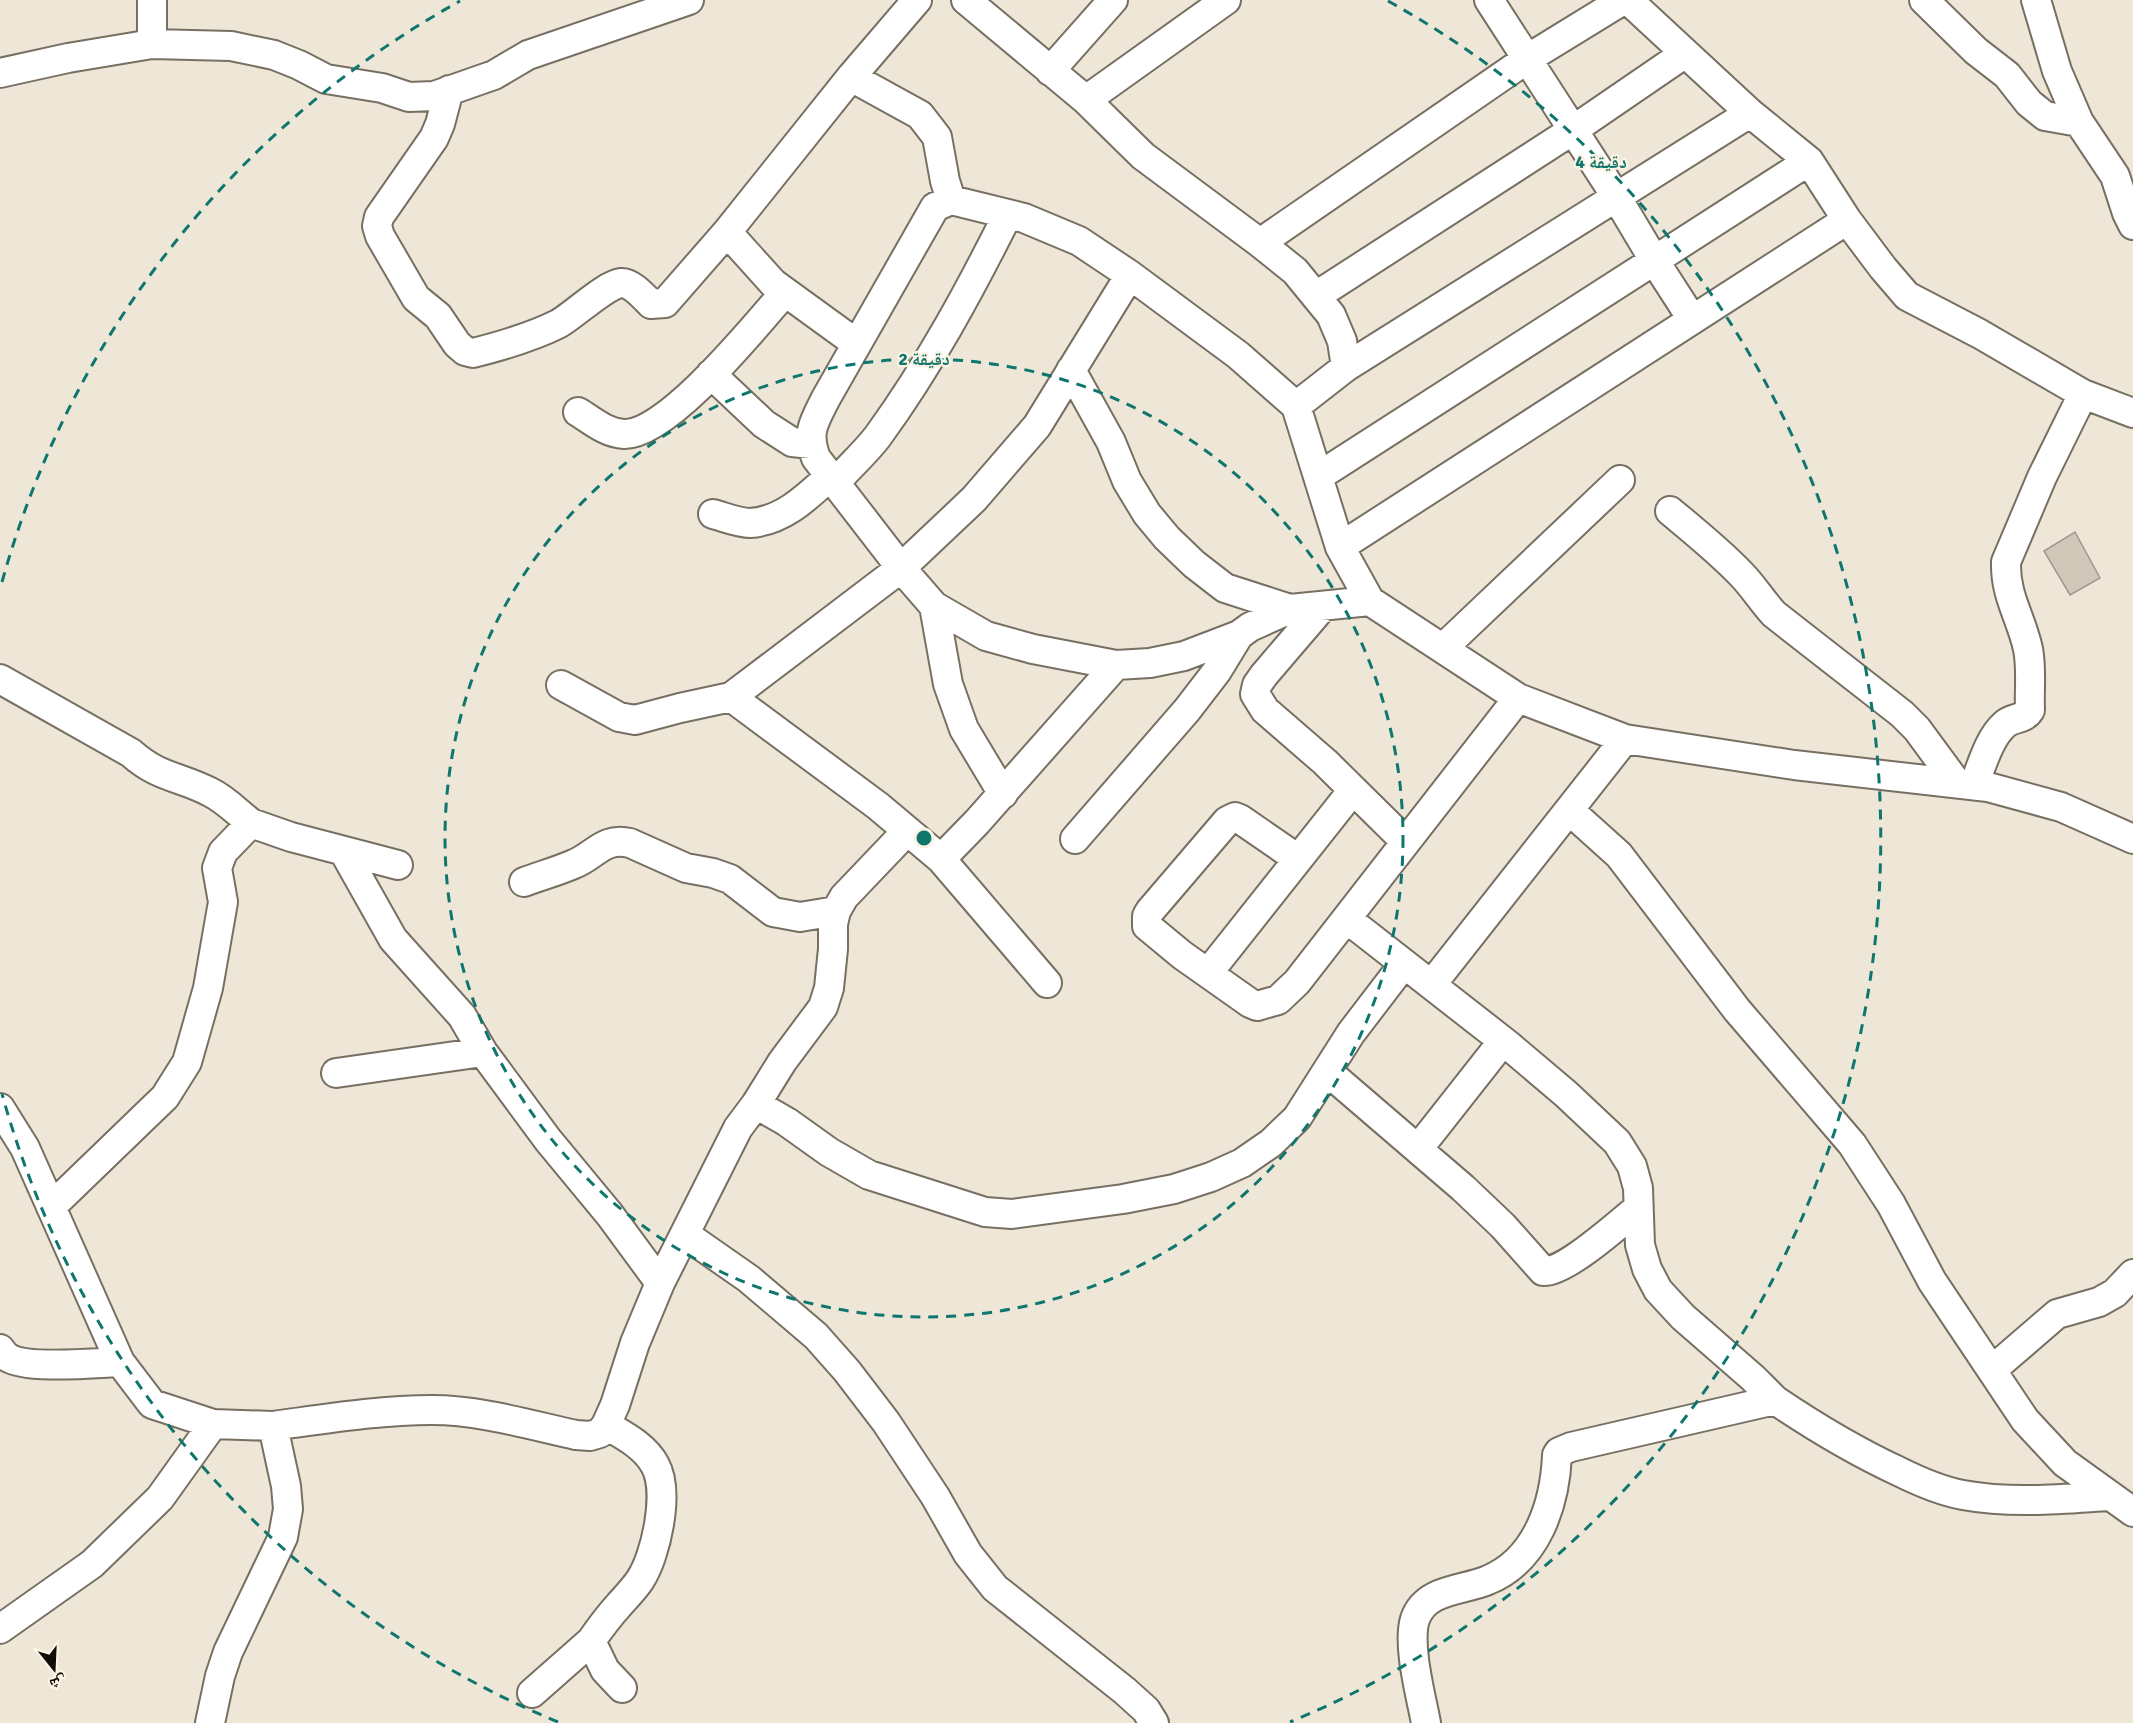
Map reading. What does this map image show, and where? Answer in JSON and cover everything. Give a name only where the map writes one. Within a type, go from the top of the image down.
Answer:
[{"type":"street","points":[[152,0],[152,44]]},
{"type":"street","points":[[0,73],[68,58],[152,44],[231,46],[263,52],[299,65],[326,79],[382,87],[409,97],[434,96],[494,75],[528,55],[689,0]]},
{"type":"street","points":[[449,90],[434,138],[379,217],[377,226],[380,236],[416,298],[438,316],[465,351],[473,353],[559,323],[585,303],[617,284],[627,284],[651,304],[665,303],[727,232],[851,77],[917,0]]},
{"type":"street","points":[[966,0],[1086,100],[1143,156],[1295,271],[1331,315],[1342,341],[1346,367]]},
{"type":"street","points":[[1050,71],[1113,0]]},
{"type":"street","points":[[1086,100],[1226,0]]},
{"type":"street","points":[[1488,0],[1617,198],[1692,319]]},
{"type":"street","points":[[1260,243],[1527,59],[1623,0]]},
{"type":"street","points":[[1628,0],[1750,113],[1809,161],[1847,220],[1907,296],[1980,334],[2083,394],[2133,413]]},
{"type":"street","points":[[1924,0],[1976,51],[2007,75],[2029,104],[2045,116],[2079,122]]},
{"type":"street","points":[[2036,0],[2057,71],[2079,122],[2115,176],[2133,225]]},
{"type":"street","points":[[1316,296],[1573,130],[1684,54]]},
{"type":"street","points":[[851,77],[920,115],[937,137],[951,200]]},
{"type":"street","points":[[1296,406],[1346,367],[1750,113]]},
{"type":"street","points":[[1319,476],[1809,161]]},
{"type":"street","points":[[1370,601],[1290,609],[1250,627],[1239,635],[1184,656],[1150,663],[1116,665],[1074,658],[986,636],[934,606],[900,568],[816,458],[811,444],[811,427],[935,207],[951,200],[1024,218],[1079,241],[1131,274],[1238,355],[1296,406],[1340,547],[1370,601],[1518,698],[1625,739],[1794,765],[1965,783],[2061,807],[2133,839]]},
{"type":"street","points":[[713,514],[749,523],[780,515],[833,480],[877,437],[965,300],[1008,214]]},
{"type":"street","points":[[1340,547],[1847,220]]},
{"type":"street","points":[[727,232],[773,284],[857,344]]},
{"type":"street","points":[[561,686],[620,717],[635,720],[731,697],[900,568],[974,499],[1037,426],[1131,274]]},
{"type":"street","points":[[578,412],[608,431],[634,433],[644,430],[687,398],[785,292]]},
{"type":"street","points":[[1071,370],[1111,442],[1127,481],[1147,514],[1167,538],[1194,564],[1225,588],[1290,609]]},
{"type":"street","points":[[711,374],[764,424],[792,442],[811,444]]},
{"type":"street","points":[[1965,783],[2001,728],[2009,721],[2026,716],[2030,710],[2028,647],[2008,592],[2006,562],[2083,394]]},
{"type":"street","points":[[1443,648],[1620,480]]},
{"type":"street","points":[[1670,511],[1743,576],[1774,614],[1902,714],[1965,783]]},
{"type":"street","points":[[934,606],[948,684],[964,729],[1003,794]]},
{"type":"street","points":[[1323,606],[1264,675],[1257,685],[1255,694],[1265,710],[1325,762],[1406,842]]},
{"type":"street","points":[[1076,839],[1187,710],[1217,671],[1239,635]]},
{"type":"street","points":[[941,859],[1003,794],[1116,665]]},
{"type":"street","points":[[0,679],[131,753],[160,774],[211,792],[250,823],[291,837],[398,865]]},
{"type":"street","points":[[731,697],[878,806],[941,859],[1047,983]]},
{"type":"street","points":[[1298,860],[1240,819],[1231,818],[1150,911],[1147,921],[1150,929],[1250,1003],[1257,1006],[1269,1004],[1286,994],[1518,698]]},
{"type":"street","points":[[1432,984],[1625,739]]},
{"type":"street","points":[[1208,973],[1353,790]]},
{"type":"street","points":[[1569,810],[1620,855],[1737,1010],[1852,1144],[1892,1204],[1932,1281],[2025,1420],[2065,1463],[2133,1512]]},
{"type":"street","points":[[51,1207],[165,1097],[187,1062],[208,988],[223,902],[217,868],[223,852],[250,823]]},
{"type":"street","points":[[0,1108],[25,1148],[120,1362],[152,1404],[213,1424],[273,1426],[364,1415],[433,1410],[490,1416],[576,1435],[590,1436],[600,1433],[615,1405],[635,1343],[660,1283],[738,1128],[782,1062],[823,1007],[829,988],[833,949],[832,924],[836,911],[850,890],[907,831]]},
{"type":"street","points":[[524,882],[576,863],[611,842],[621,841],[686,868],[730,879],[773,912],[800,917],[836,911]]},
{"type":"street","points":[[344,852],[393,939],[462,1016],[483,1052],[548,1140],[610,1215],[660,1283]]},
{"type":"street","points":[[1347,919],[1503,1041],[1566,1094],[1617,1142],[1632,1166],[1638,1188],[1640,1245],[1647,1269],[1658,1290],[1683,1317],[1775,1400],[1825,1433],[1876,1461],[1921,1482],[1961,1495],[2000,1500],[2043,1501],[2109,1496]]},
{"type":"street","points":[[756,1104],[869,1176],[985,1212],[1012,1214],[1123,1200],[1174,1189],[1211,1177],[1242,1163],[1271,1143],[1297,1118],[1351,1033],[1403,965]]},
{"type":"street","points":[[1418,1149],[1503,1041]]},
{"type":"street","points":[[336,1073],[483,1052]]},
{"type":"street","points":[[1328,1072],[1503,1226],[1543,1271],[1553,1270],[1567,1264],[1638,1208]]},
{"type":"street","points":[[686,1235],[749,1279],[816,1336],[847,1371],[886,1422],[935,1496],[968,1554],[995,1588],[1125,1690],[1146,1710],[1154,1723]]},
{"type":"street","points":[[1992,1370],[2057,1314],[2099,1302],[2115,1293],[2133,1274]]},
{"type":"street","points":[[0,1349],[6,1357],[18,1362],[44,1364],[120,1362]]},
{"type":"street","points":[[1426,1723],[1413,1649],[1416,1617],[1422,1605],[1434,1597],[1449,1590],[1487,1581],[1519,1560],[1532,1544],[1545,1519],[1559,1452],[1570,1447],[1775,1400]]},
{"type":"street","points":[[0,1629],[92,1564],[160,1498],[213,1424]]},
{"type":"street","points":[[532,1694],[591,1641],[640,1580],[654,1551],[659,1524],[660,1483],[656,1466],[632,1441],[606,1425]]},
{"type":"street","points":[[210,1723],[220,1676],[228,1652],[283,1538],[288,1509],[286,1486],[273,1426]]},
{"type":"street","points":[[591,1641],[604,1670],[622,1688]]},
{"type":"building","points":[[2075,532],[2100,578],[2070,595],[2044,551]]}]
